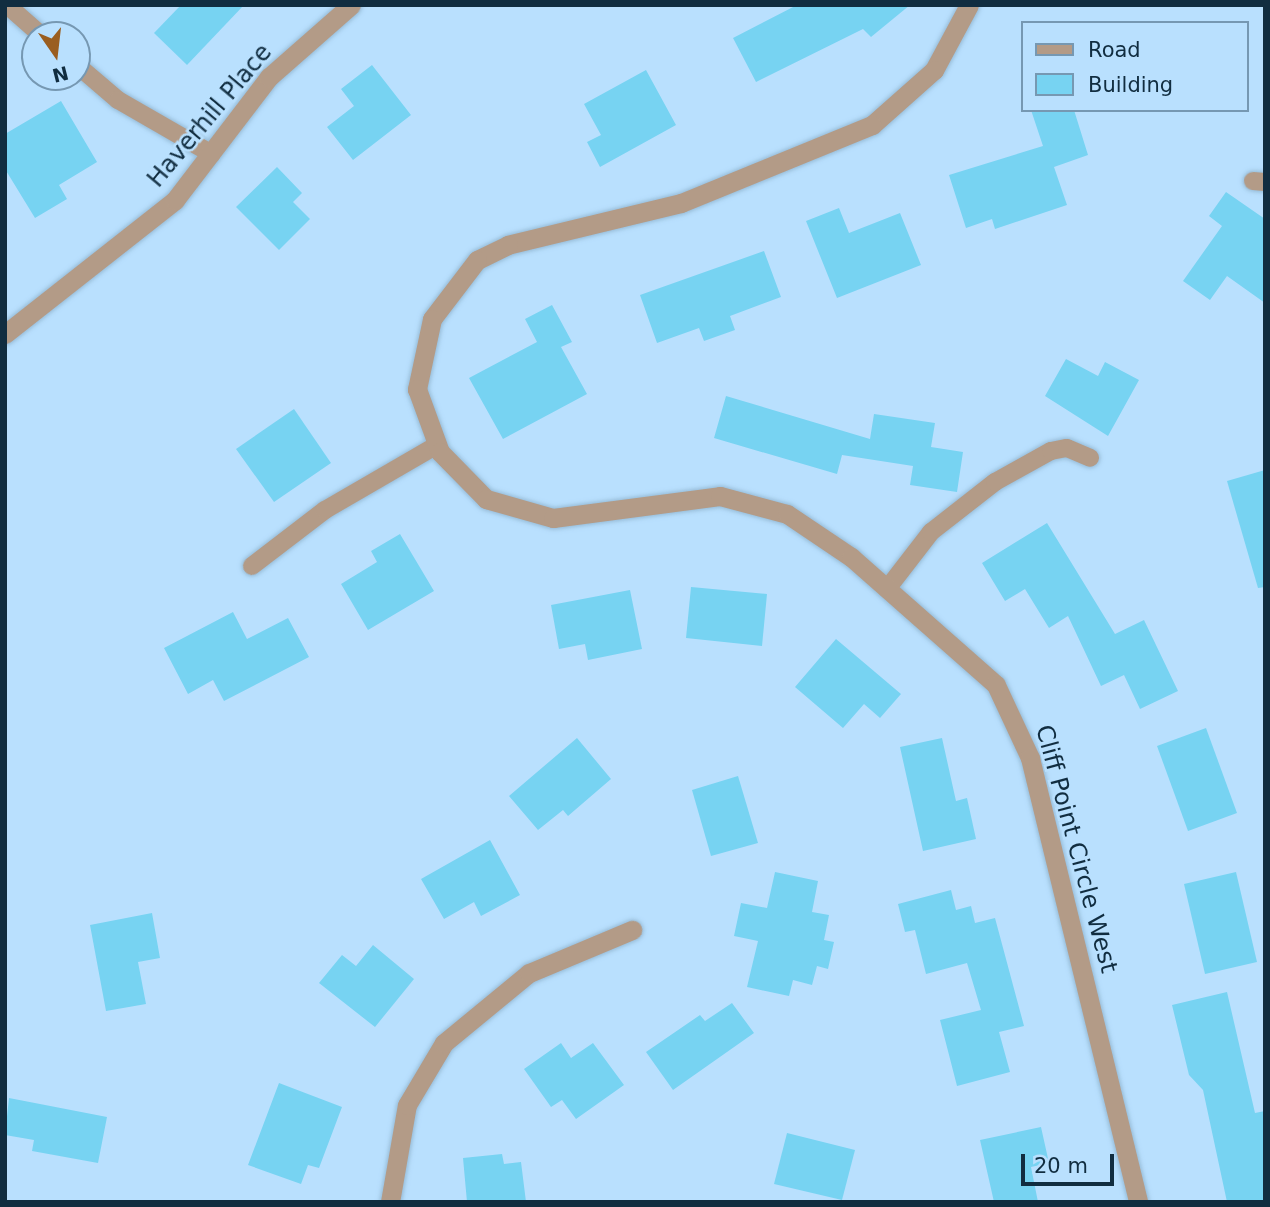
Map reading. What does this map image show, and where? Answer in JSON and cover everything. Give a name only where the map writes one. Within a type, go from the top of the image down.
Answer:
[{"type":"street","name":"Haverhill Place","points":[[5,334],[174,200],[269,77],[351,5]]},
{"type":"street","name":"Cliff Point Circle West","points":[[969,5],[934,70],[872,125],[681,203],[508,245],[477,260],[450,287],[421,352],[417,389],[437,445],[459,477],[517,513],[588,515],[676,497],[753,503],[817,531],[996,685],[1016,717],[1138,1202]]},
{"type":"street","points":[[390,1202],[407,1105],[444,1043],[529,974],[632,930]]},
{"type":"lane","points":[[7,5],[25,21]]},
{"type":"lane","points":[[91,77],[118,100],[212,153]]},
{"type":"lane","points":[[253,566],[325,510],[437,445]]},
{"type":"lane","points":[[887,589],[931,532],[995,482],[1051,451],[1067,448],[1090,458]]},
{"type":"building","points":[[181,5],[244,5],[187,65],[154,33]]},
{"type":"building","points":[[797,5],[910,5],[871,37],[863,29],[756,82],[733,38]]},
{"type":"building","points":[[372,65],[411,115],[353,160],[327,127],[354,106],[341,89]]},
{"type":"building","points":[[646,70],[676,125],[600,167],[587,142],[601,135],[584,104]]},
{"type":"building","points":[[61,101],[97,162],[59,185],[67,199],[35,218],[5,169],[5,134]]},
{"type":"building","points":[[1032,112],[1075,112],[1088,155],[1054,167],[1067,205],[995,229],[992,219],[966,228],[949,175],[1043,146]]},
{"type":"building","points":[[277,167],[302,193],[293,202],[310,219],[279,250],[236,207]]},
{"type":"building","points":[[1226,192],[1265,219],[1265,303],[1227,276],[1210,300],[1183,281],[1222,226],[1209,216]]},
{"type":"building","points":[[839,208],[849,233],[900,213],[921,265],[837,298],[806,221]]},
{"type":"building","points":[[764,251],[781,297],[730,316],[735,330],[704,341],[699,328],[657,343],[640,295]]},
{"type":"building","points":[[552,305],[572,342],[561,347],[587,394],[503,439],[469,378],[537,342],[525,319]]},
{"type":"building","points":[[1066,359],[1098,376],[1105,362],[1139,380],[1108,436],[1045,396]]},
{"type":"building","points":[[726,396],[870,439],[874,414],[935,423],[931,447],[963,452],[957,492],[910,485],[913,466],[842,455],[837,474],[714,438]]},
{"type":"building","points":[[294,409],[331,463],[274,502],[236,449]]},
{"type":"building","points":[[1265,470],[1265,587],[1258,588],[1227,481]]},
{"type":"building","points":[[1047,523],[1115,634],[1144,620],[1178,691],[1140,709],[1124,675],[1101,686],[1068,616],[1049,628],[1025,589],[1005,601],[982,563]]},
{"type":"building","points":[[400,534],[434,591],[368,630],[341,584],[377,562],[371,551]]},
{"type":"building","points":[[691,587],[767,594],[762,646],[686,638]]},
{"type":"building","points":[[630,590],[642,649],[588,660],[585,644],[559,649],[551,605]]},
{"type":"building","points":[[233,612],[247,639],[288,618],[309,657],[224,701],[213,680],[188,694],[164,648]]},
{"type":"building","points":[[836,639],[901,694],[880,718],[864,704],[843,728],[795,687]]},
{"type":"building","points":[[1206,728],[1237,813],[1188,831],[1157,746]]},
{"type":"building","points":[[577,738],[611,779],[568,816],[563,810],[538,830],[509,796]]},
{"type":"building","points":[[942,738],[956,801],[967,798],[976,839],[923,851],[900,747]]},
{"type":"building","points":[[738,776],[758,843],[711,856],[692,790]]},
{"type":"building","points":[[490,840],[520,895],[481,916],[474,902],[444,919],[421,879]]},
{"type":"building","points":[[775,872],[818,881],[812,912],[829,915],[824,940],[834,942],[828,969],[817,966],[812,985],[793,980],[789,996],[747,987],[758,941],[734,936],[741,903],[767,908]]},
{"type":"building","points":[[1236,872],[1257,962],[1205,974],[1184,884]]},
{"type":"building","points":[[951,890],[956,910],[971,906],[975,923],[995,918],[1024,1026],[999,1032],[1010,1072],[957,1086],[940,1020],[981,1010],[967,963],[926,974],[915,930],[905,932],[898,904]]},
{"type":"building","points":[[152,913],[160,958],[138,962],[146,1004],[106,1011],[90,925]]},
{"type":"building","points":[[373,945],[414,979],[375,1027],[319,983],[342,955],[356,966]]},
{"type":"building","points":[[1227,992],[1255,1113],[1265,1111],[1265,1202],[1227,1202],[1203,1090],[1189,1075],[1172,1005]]},
{"type":"building","points":[[732,1003],[754,1033],[673,1090],[646,1052],[700,1015],[705,1021]]},
{"type":"building","points":[[561,1043],[571,1058],[593,1043],[624,1085],[576,1119],[562,1100],[551,1107],[524,1069]]},
{"type":"building","points":[[279,1083],[342,1107],[319,1168],[308,1165],[301,1184],[248,1165]]},
{"type":"building","points":[[9,1098],[107,1117],[98,1163],[32,1151],[34,1140],[5,1135]]},
{"type":"building","points":[[1041,1127],[1049,1163],[1031,1167],[1038,1202],[994,1202],[980,1140]]},
{"type":"building","points":[[787,1133],[855,1150],[842,1200],[774,1184]]},
{"type":"building","points":[[502,1154],[504,1164],[521,1162],[526,1202],[467,1202],[463,1158]]}]
